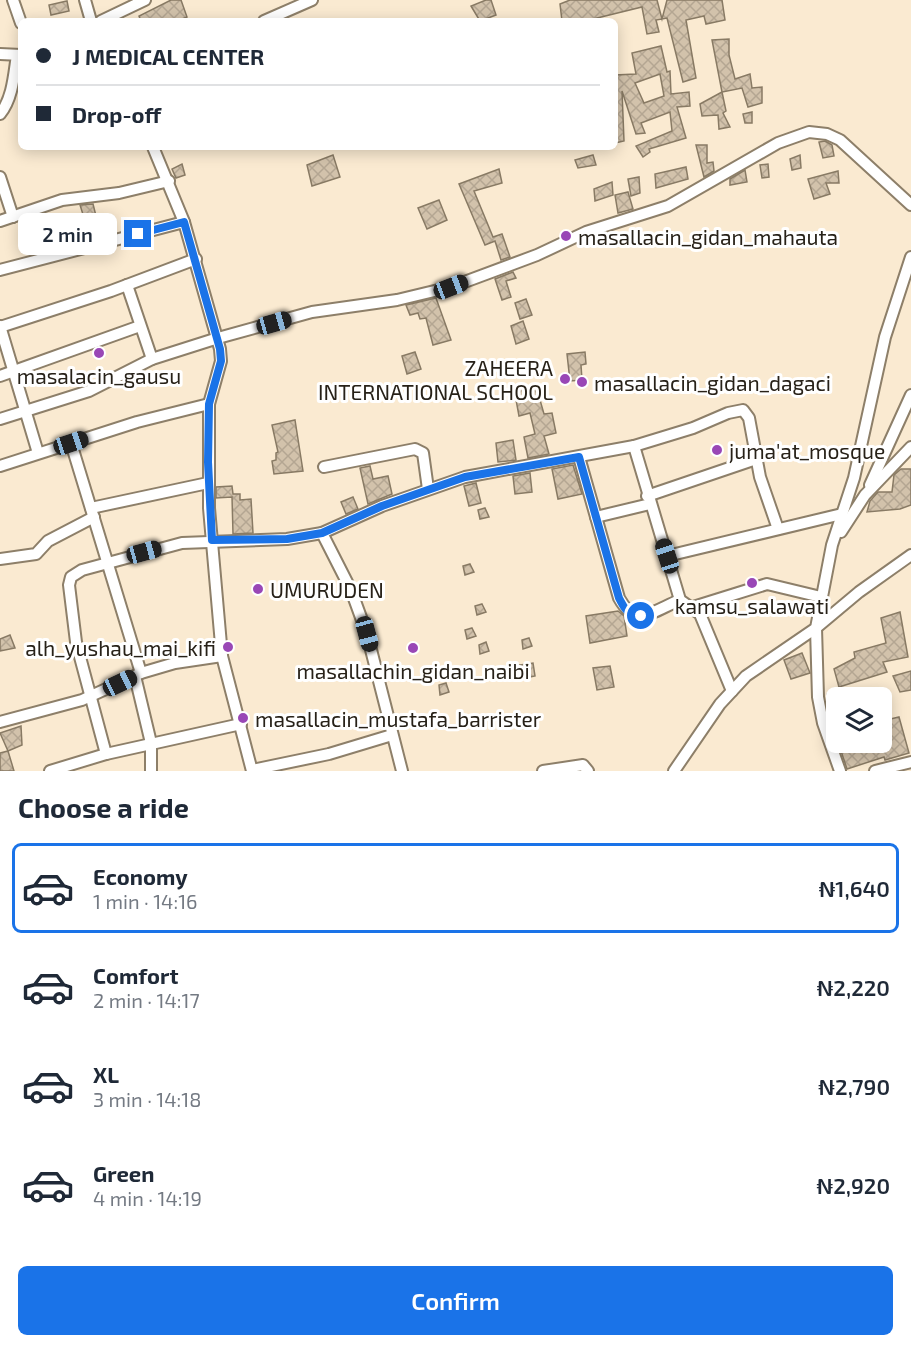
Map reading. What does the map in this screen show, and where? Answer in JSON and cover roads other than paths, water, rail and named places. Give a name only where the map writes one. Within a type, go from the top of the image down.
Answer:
[{"type":"street","points":[[13,0],[19,18]]},
{"type":"street","points":[[85,0],[90,18]]},
{"type":"street","points":[[106,18],[144,0]]},
{"type":"street","points":[[271,18],[312,0]]},
{"type":"street","points":[[0,54],[18,55]]},
{"type":"street","points":[[0,114],[11,92],[18,60]]},
{"type":"street","points":[[0,419],[89,391],[152,359],[219,338],[312,312],[397,300],[451,287],[537,255],[586,232],[668,206],[778,142],[809,132],[827,134],[840,140],[911,205]]},
{"type":"street","points":[[154,150],[184,222],[219,338],[221,361],[209,404],[208,483],[212,540],[222,656],[252,770],[329,754],[392,735]]},
{"type":"street","points":[[0,177],[13,217]]},
{"type":"street","points":[[0,221],[63,200],[119,193],[169,181]]},
{"type":"street","points":[[0,270],[184,222]]},
{"type":"street","points":[[840,771],[823,723],[818,698],[816,628],[832,545],[854,478],[885,337],[911,257]]},
{"type":"street","points":[[38,453],[0,327],[196,260]]},
{"type":"street","points":[[127,285],[152,359]]},
{"type":"street","points":[[0,376],[141,326]]},
{"type":"street","points":[[832,545],[865,495],[911,395]]},
{"type":"street","points":[[0,466],[137,422],[209,404]]},
{"type":"street","points":[[106,754],[76,642],[69,585],[75,573],[162,547],[212,540],[287,539],[322,533],[428,489],[465,477],[634,446],[693,428],[728,413],[743,410],[749,418],[756,459],[778,529]]},
{"type":"street","points":[[71,443],[108,562],[138,674],[151,743],[151,771]]},
{"type":"street","points":[[634,446],[648,500],[680,600],[700,614],[732,691]]},
{"type":"street","points":[[865,495],[911,447]]},
{"type":"street","points":[[324,467],[415,449],[423,453],[428,489]]},
{"type":"street","points":[[579,457],[619,598],[626,611],[633,616],[641,616],[680,600]]},
{"type":"street","points":[[596,517],[756,459]]},
{"type":"street","points":[[0,559],[36,554],[48,541],[93,512],[208,483]]},
{"type":"street","points":[[667,556],[842,514]]},
{"type":"street","points":[[322,533],[351,591],[367,634],[402,771]]},
{"type":"street","points":[[674,771],[720,704],[746,676],[816,628],[859,592],[911,555]]},
{"type":"street","points":[[690,608],[767,584],[821,597]]},
{"type":"street","points":[[0,723],[89,697],[138,674],[175,663],[222,656]]},
{"type":"street","points":[[50,771],[106,754],[241,724]]},
{"type":"street","points":[[875,771],[911,762]]},
{"type":"street","points":[[543,771],[583,765],[588,771]]},
{"type":"place","name":"masallacin_gidan_mahauta","points":[[566,236]]},
{"type":"place","name":"masalacin_gausu","points":[[99,353]]},
{"type":"place","name":"ZAHEERA INTERNATIONAL SCHOOL","points":[[565,379]]},
{"type":"place","name":"masallacin_gidan_dagaci","points":[[582,382]]},
{"type":"place","name":"juma'at_mosque","points":[[717,450]]},
{"type":"place","name":"kamsu_salawati","points":[[752,583]]},
{"type":"place","name":"UMURUDEN","points":[[258,589]]},
{"type":"place","name":"alh_yushau_mai_kifi","points":[[228,647]]},
{"type":"place","name":"masallachin_gidan_naibi","points":[[413,648]]},
{"type":"place","name":"masallacin_mustafa_barrister","points":[[243,718]]}]
